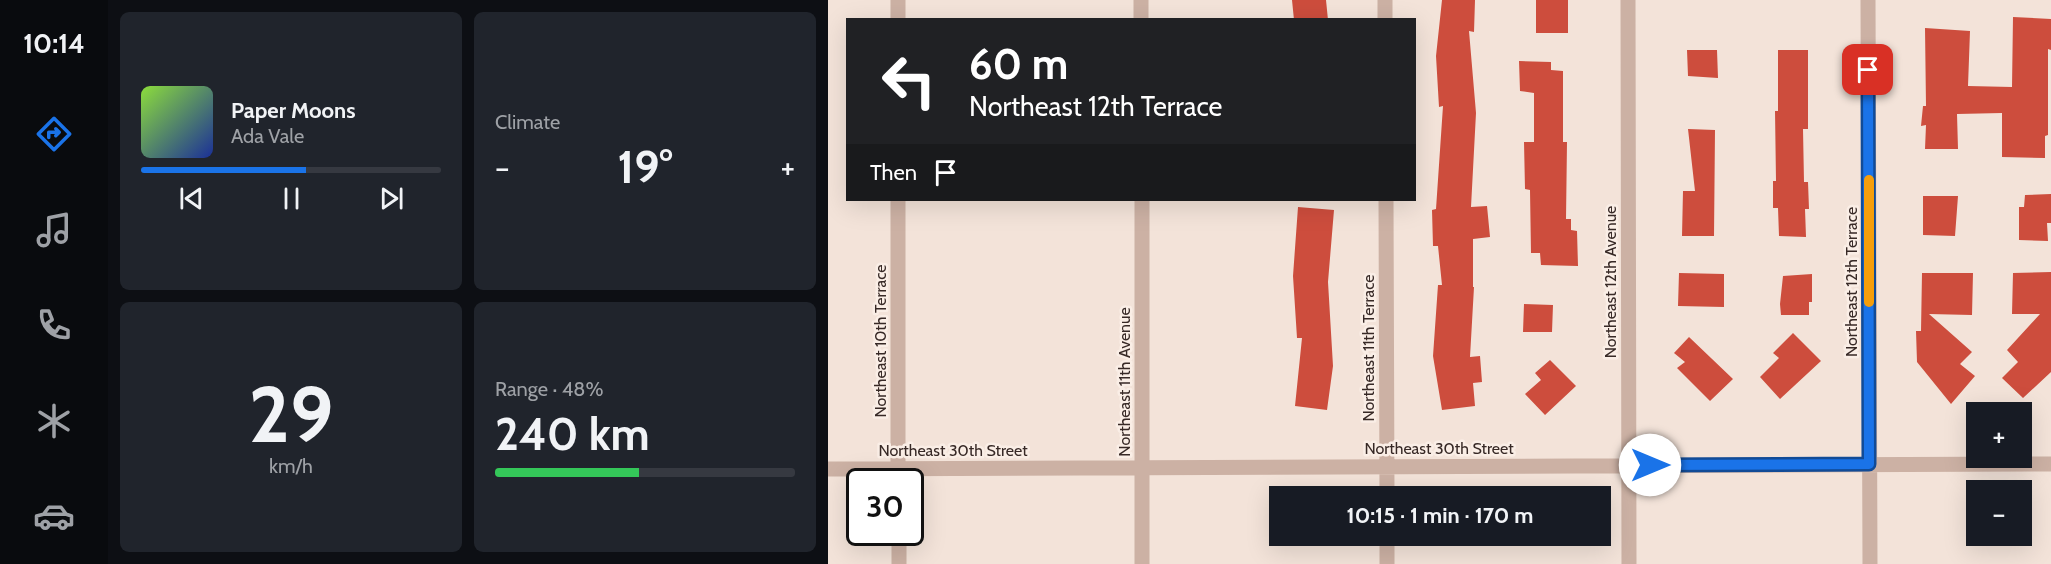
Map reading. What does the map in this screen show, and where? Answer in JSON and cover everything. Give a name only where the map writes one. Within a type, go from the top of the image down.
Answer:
[{"type":"street","points":[[898,0],[898,18]]},
{"type":"street","points":[[1141,0],[1141,18]]},
{"type":"street","points":[[1385,0],[1385,18]]},
{"type":"street","name":"Northeast 12th Avenue","points":[[1628,0],[1629,564]]},
{"type":"street","name":"Northeast 12th Terrace","points":[[1868,0],[1870,564]]},
{"type":"street","name":"Northeast 10th Terrace","points":[[898,201],[898,468]]},
{"type":"street","name":"Northeast 11th Avenue","points":[[1142,201],[1142,564]]},
{"type":"street","name":"Northeast 11th Terrace","points":[[1386,201],[1387,486]]},
{"type":"street","name":"Northeast 30th Street","points":[[924,474],[1142,467],[2051,464]]},
{"type":"street","name":"Northeast 30th Street","points":[[828,469],[846,471]]},
{"type":"street","points":[[899,546],[899,564]]},
{"type":"street","points":[[1387,546],[1387,564]]},
{"type":"building","points":[[1292,0],[1326,0],[1328,18],[1294,18]]},
{"type":"building","points":[[1442,0],[1475,0],[1474,32],[1469,31],[1476,113],[1471,207],[1487,206],[1490,237],[1473,239],[1474,287],[1470,357],[1480,356],[1482,382],[1473,383],[1475,406],[1442,410],[1433,356],[1438,285],[1442,285],[1438,246],[1433,246],[1432,210],[1436,209],[1443,106],[1439,107],[1436,56]]},
{"type":"building","points":[[1536,0],[1568,0],[1568,33],[1536,33]]},
{"type":"building","points":[[2013,17],[2051,19],[2051,50],[2048,49],[2048,135],[2045,136],[2045,158],[2002,157],[2002,113],[1957,114],[1958,149],[1925,149],[1926,125],[1921,126],[1923,106],[1926,106],[1925,28],[1970,31],[1968,86],[2012,87]]},
{"type":"building","points":[[1687,50],[1717,50],[1718,78],[1688,76]]},
{"type":"building","points":[[1778,50],[1808,50],[1808,129],[1803,129],[1804,182],[1808,182],[1809,209],[1805,209],[1806,237],[1779,236],[1778,208],[1773,208],[1773,181],[1776,181],[1775,111],[1778,111]]},
{"type":"building","points":[[1519,61],[1551,62],[1551,70],[1563,71],[1563,142],[1567,142],[1566,219],[1571,219],[1571,230],[1577,231],[1578,266],[1541,265],[1540,253],[1531,253],[1530,190],[1525,189],[1524,142],[1534,142],[1534,93],[1520,91]]},
{"type":"building","points":[[1688,129],[1715,130],[1714,236],[1682,236],[1683,191],[1695,191]]},
{"type":"building","points":[[2051,194],[2051,223],[2047,223],[2048,241],[2019,240],[2019,207],[2024,207],[2025,195]]},
{"type":"building","points":[[1923,196],[1958,196],[1955,236],[1923,235]]},
{"type":"building","points":[[1298,207],[1334,210],[1328,282],[1333,366],[1327,410],[1295,406],[1302,338],[1297,338],[1293,276]]},
{"type":"building","points":[[2051,272],[2051,372],[2023,398],[2002,378],[2018,362],[2007,350],[2040,314],[2012,314],[2013,273]]},
{"type":"building","points":[[1679,273],[1724,274],[1724,307],[1678,306]]},
{"type":"building","points":[[1922,273],[1973,273],[1972,315],[1929,314],[1972,352],[1960,364],[1975,376],[1951,404],[1917,362],[1916,331],[1921,331]]},
{"type":"building","points":[[1812,274],[1812,302],[1809,302],[1809,315],[1781,315],[1783,276]]},
{"type":"building","points":[[1524,304],[1553,305],[1552,332],[1523,332]]},
{"type":"building","points":[[1793,333],[1821,361],[1780,399],[1760,377],[1779,358],[1773,353]]},
{"type":"building","points":[[1689,337],[1733,379],[1710,401],[1677,368],[1685,362],[1674,353]]},
{"type":"building","points":[[1550,360],[1576,386],[1545,415],[1525,394],[1541,380],[1535,373]]},
{"type":"slow traffic","points":[[1869,180],[1869,302]]},
{"type":"route","points":[[1650,465],[1869,464],[1868,70]]}]
